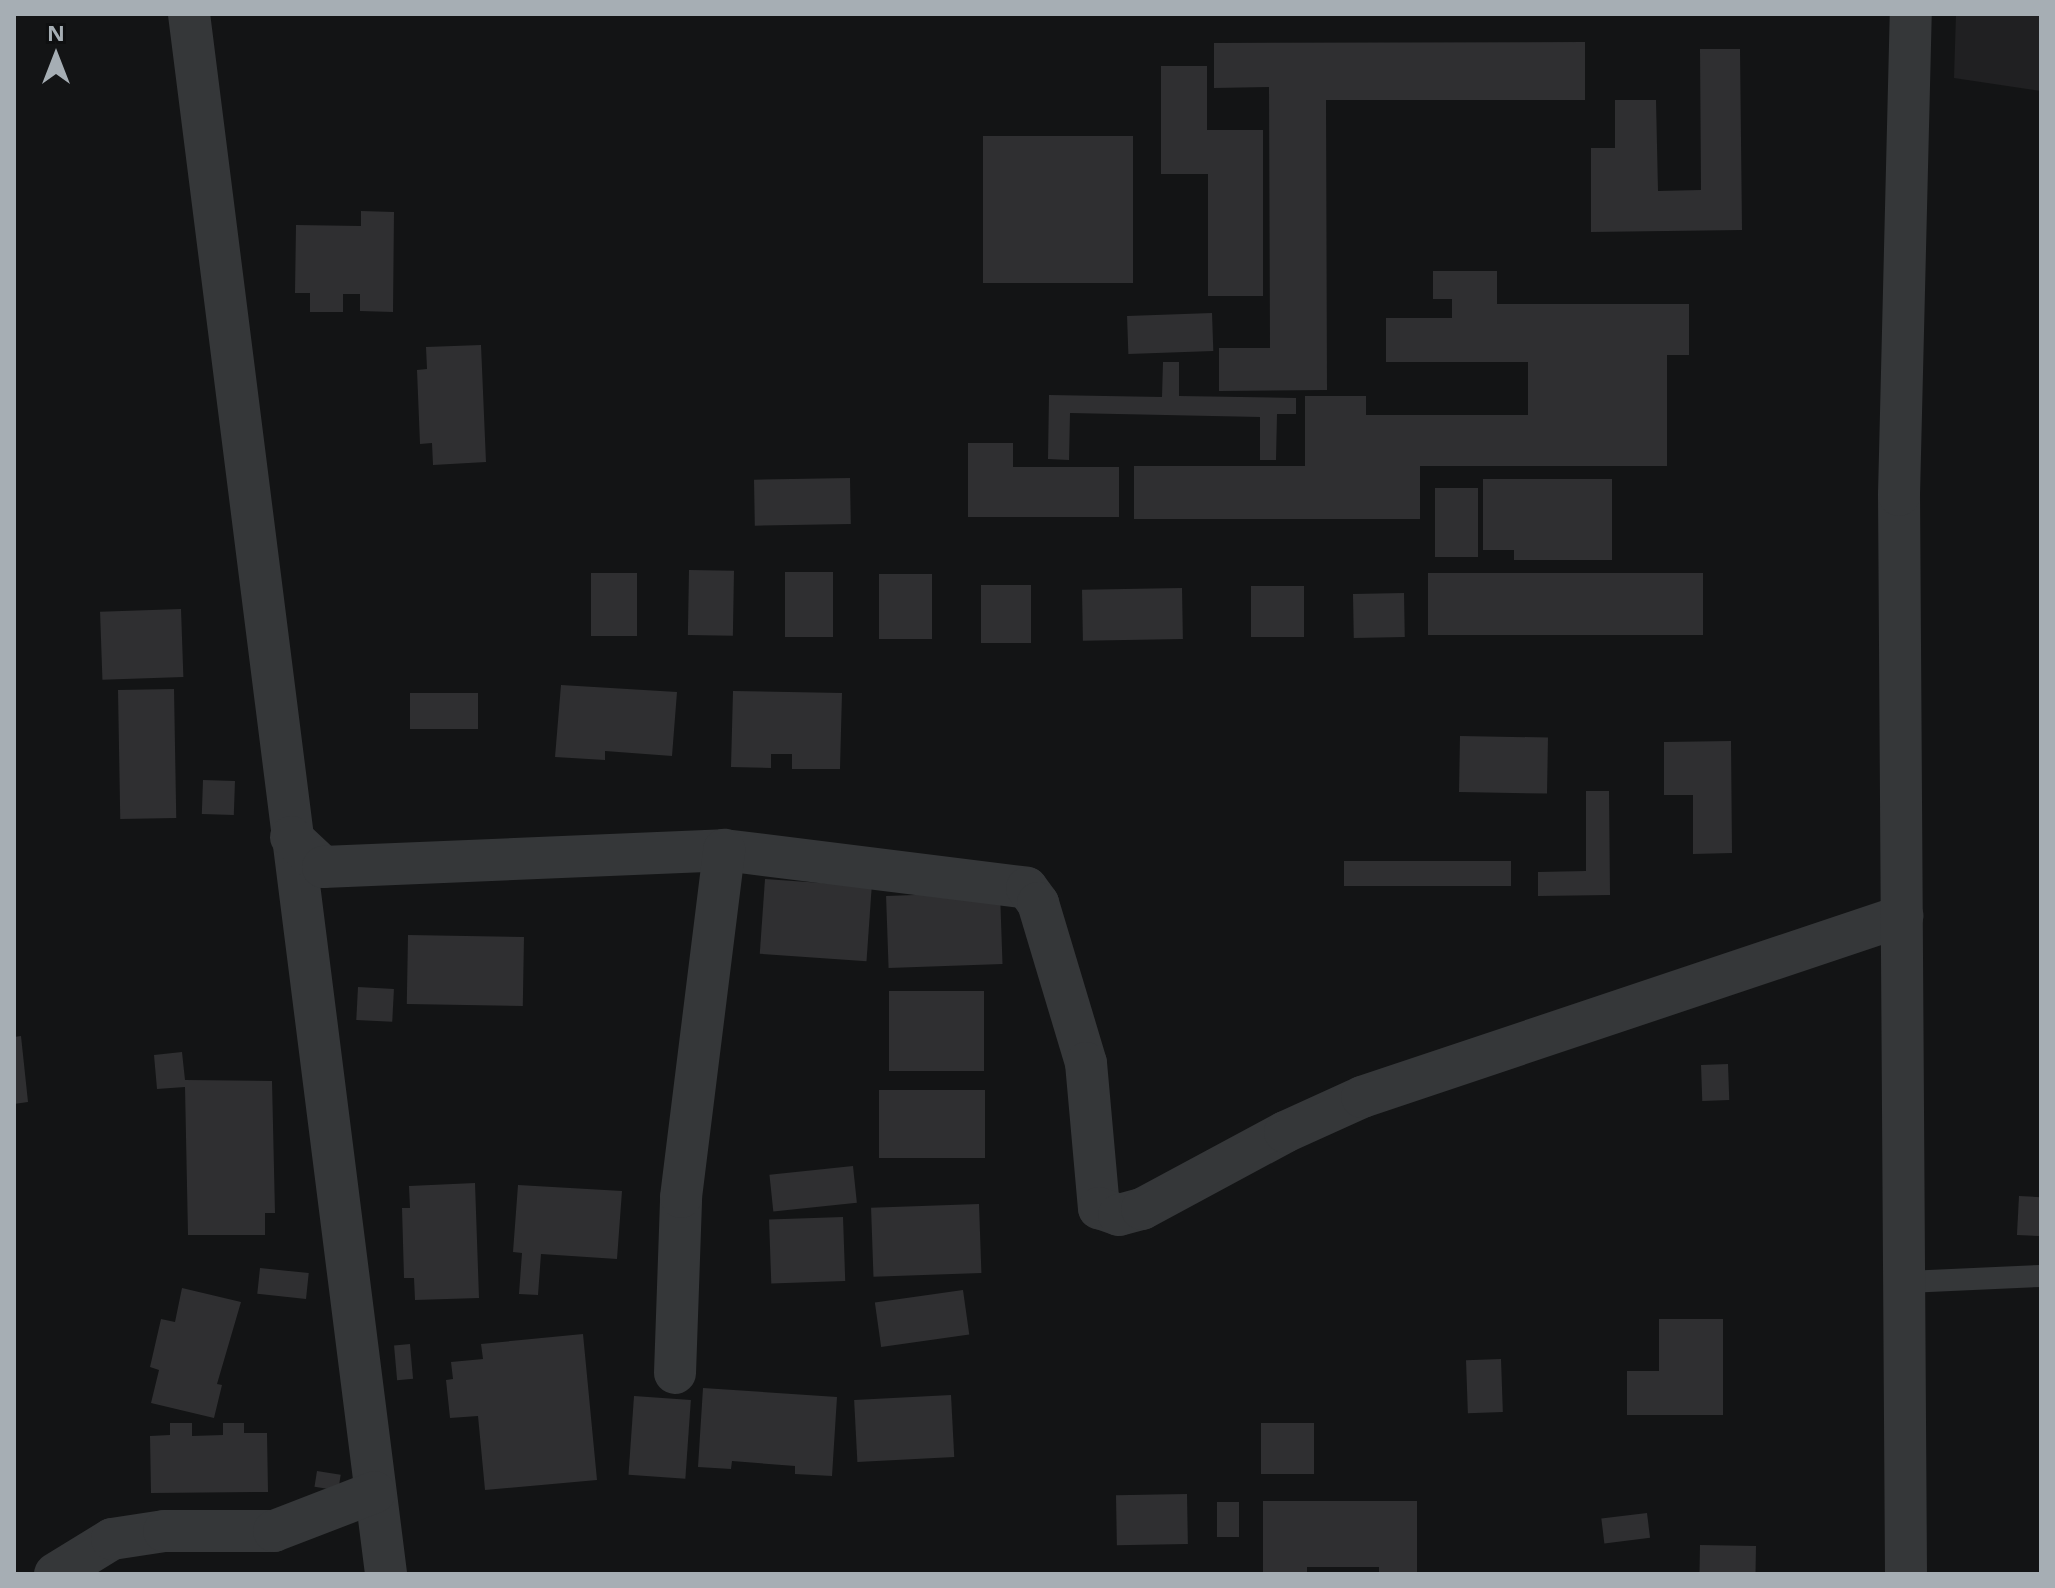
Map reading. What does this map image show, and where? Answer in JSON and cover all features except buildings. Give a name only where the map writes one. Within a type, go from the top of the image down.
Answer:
[{"type":"street","points":[[189,14],[386,1574]]},
{"type":"street","points":[[1906,1574],[1907,1282],[1899,495],[1911,14]]},
{"type":"street","points":[[291,837],[323,867],[724,850],[1027,888],[1038,903],[1086,1063],[1099,1208],[1119,1215],[1142,1209],[1285,1132],[1362,1097],[1902,916]]},
{"type":"street","points":[[675,1373],[681,1197],[724,850]]},
{"type":"street","points":[[55,1574],[112,1539],[164,1531],[274,1531],[375,1492]]},
{"type":"lane","points":[[1907,1282],[2041,1276]]},
{"type":"shaded area","points":[[1956,14],[2041,14],[2041,91],[1954,78]]}]
